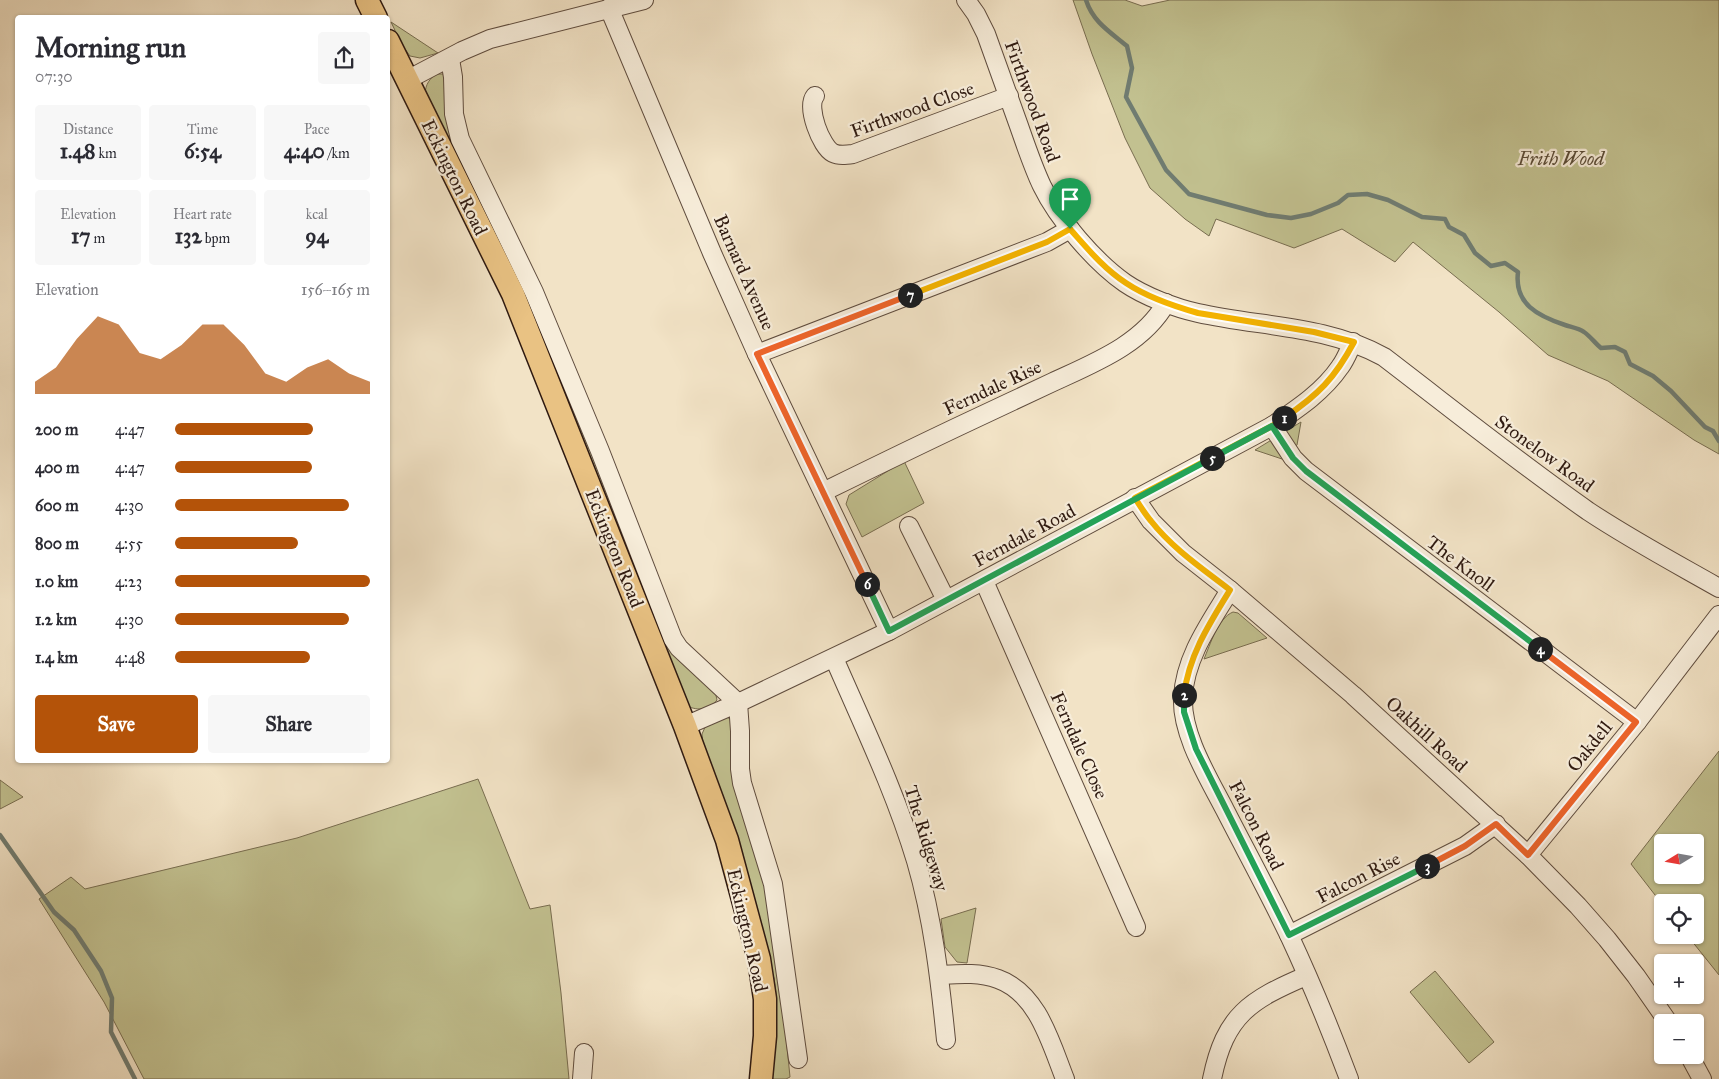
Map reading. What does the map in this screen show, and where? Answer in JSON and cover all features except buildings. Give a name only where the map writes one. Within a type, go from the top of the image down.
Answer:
[{"type":"main road","points":[[367,0],[374,15]]},
{"type":"main road","name":"Eckington Road","points":[[390,45],[514,294],[685,726],[727,840],[759,959],[765,999],[761,1079]]},
{"type":"street","points":[[407,80],[462,51],[490,39],[644,0]]},
{"type":"street","name":"Firthwood Road","points":[[966,0],[976,14],[986,34],[1042,186],[1070,229],[1107,268],[1125,283],[1166,303],[1198,313],[1314,332],[1354,342]]},
{"type":"street","name":"Barnard Avenue","points":[[609,8],[712,253],[757,354],[889,631]]},
{"type":"street","name":"Eckington Road","points":[[450,59],[453,78],[454,114],[460,139],[534,292],[600,451],[673,639],[680,648],[738,703],[742,783],[773,884],[798,1059]]},
{"type":"street","name":"Firthwood Close","points":[[815,96],[811,103],[812,110],[823,141],[834,154],[842,156],[853,154],[1008,96]]},
{"type":"street","points":[[757,354],[1047,242],[1070,229]]},
{"type":"street","name":"Ferndale Rise","points":[[823,492],[905,451],[1098,361],[1132,340],[1161,312],[1166,303]]},
{"type":"street","name":"Ferndale Road","points":[[685,726],[738,703],[889,631],[1272,426],[1294,411],[1328,382],[1341,366],[1354,342]]},
{"type":"street","name":"Stonelow Road","points":[[1354,342],[1384,357],[1519,462],[1589,511],[1719,588]]},
{"type":"street","name":"The Knoll","points":[[1272,426],[1293,458],[1314,478],[1636,722]]},
{"type":"street","name":"Oakhill Road","points":[[1135,498],[1166,538],[1353,694],[1528,855],[1607,939],[1662,1014]]},
{"type":"street","points":[[909,526],[946,600]]},
{"type":"street","name":"Ferndale Close","points":[[984,581],[1136,927]]},
{"type":"street","name":"Falcon Road","points":[[1230,590],[1204,631],[1192,660],[1183,696],[1184,712],[1191,736],[1207,774],[1289,935],[1348,1079]]},
{"type":"street","name":"Oakdell","points":[[1528,855],[1636,722],[1719,615]]},
{"type":"street","name":"The Ridgeway","points":[[834,658],[889,785],[907,836],[924,895],[940,975],[946,1040]]},
{"type":"street","name":"Falcon Rise","points":[[1289,935],[1465,846],[1496,824]]},
{"type":"street","points":[[940,975],[980,975],[998,979],[1015,988],[1038,1015],[1065,1079]]},
{"type":"street","points":[[1212,1079],[1220,1048],[1229,1029],[1240,1015],[1254,1001],[1306,976]]},
{"type":"street","points":[[582,1079],[584,1053]]},
{"type":"street","points":[[1694,1064],[1702,1079]]},
{"type":"green space","name":"Frith Wood","points":[[1073,0],[1125,0],[1142,6],[1170,0],[1719,0],[1719,454],[1694,440],[1608,381],[1548,355],[1499,312],[1413,242],[1395,262],[1342,229],[1294,248],[1216,219],[1209,236],[1185,219],[1150,188],[1125,138]]},
{"type":"green space","points":[[391,22],[438,53],[420,58],[410,56],[402,45]]},
{"type":"green space","points":[[436,74],[443,74],[446,77],[448,107],[536,307],[668,639],[715,691],[717,700],[707,708],[695,709],[687,706],[425,97],[427,84]]},
{"type":"green space","points":[[1301,422],[1297,445],[1282,459],[1255,450]]},
{"type":"green space","points":[[904,461],[924,503],[862,537],[846,504],[849,495]]},
{"type":"green space","points":[[1233,612],[1238,613],[1267,638],[1204,659],[1219,626]]},
{"type":"green space","points":[[727,717],[733,721],[763,870],[780,976],[790,1077],[786,1079],[772,1079],[772,1014],[776,994],[774,978],[768,964],[703,745],[702,734],[706,725]]},
{"type":"green space","points":[[1719,751],[1719,975],[1694,944],[1704,944],[1704,894],[1654,894],[1631,864],[1654,834],[1654,884],[1704,884],[1704,834],[1654,834]]},
{"type":"green space","points":[[478,779],[530,909],[550,905],[569,1079],[144,1079],[104,1002],[39,899],[71,877],[85,889],[297,838]]},
{"type":"green space","points":[[0,780],[23,797],[0,809]]},
{"type":"green space","points":[[976,908],[967,963],[957,962],[945,947],[941,919]]},
{"type":"green space","points":[[1435,971],[1494,1042],[1469,1063],[1410,992]]},
{"type":"waterway","points":[[1086,0],[1098,21],[1127,46],[1132,68],[1126,97],[1166,170],[1189,194],[1267,215],[1291,218],[1311,214],[1338,203],[1348,195],[1367,194],[1388,200],[1422,217],[1445,219],[1449,227],[1464,235],[1475,253],[1491,266],[1505,263],[1518,272],[1520,293],[1537,313],[1582,331],[1601,348],[1615,347],[1625,352],[1630,364],[1653,376],[1671,391],[1705,427],[1713,431],[1719,441]]},
{"type":"waterway","points":[[0,835],[54,912],[74,930],[101,971],[112,998],[111,1032],[135,1079]]},
{"type":"route","points":[[1070,229],[1047,242],[757,354],[889,631],[1135,498],[1272,426],[1293,458],[1314,478],[1636,722],[1528,855],[1496,824],[1478,838],[1441,859],[1289,935],[1207,774],[1188,730],[1184,712],[1183,696],[1192,660],[1204,631],[1230,590],[1166,538],[1135,498],[1187,471],[1272,426],[1294,411],[1314,396],[1328,382],[1341,366],[1354,342],[1314,332],[1198,313],[1179,308],[1125,283],[1107,268],[1070,229]]}]
